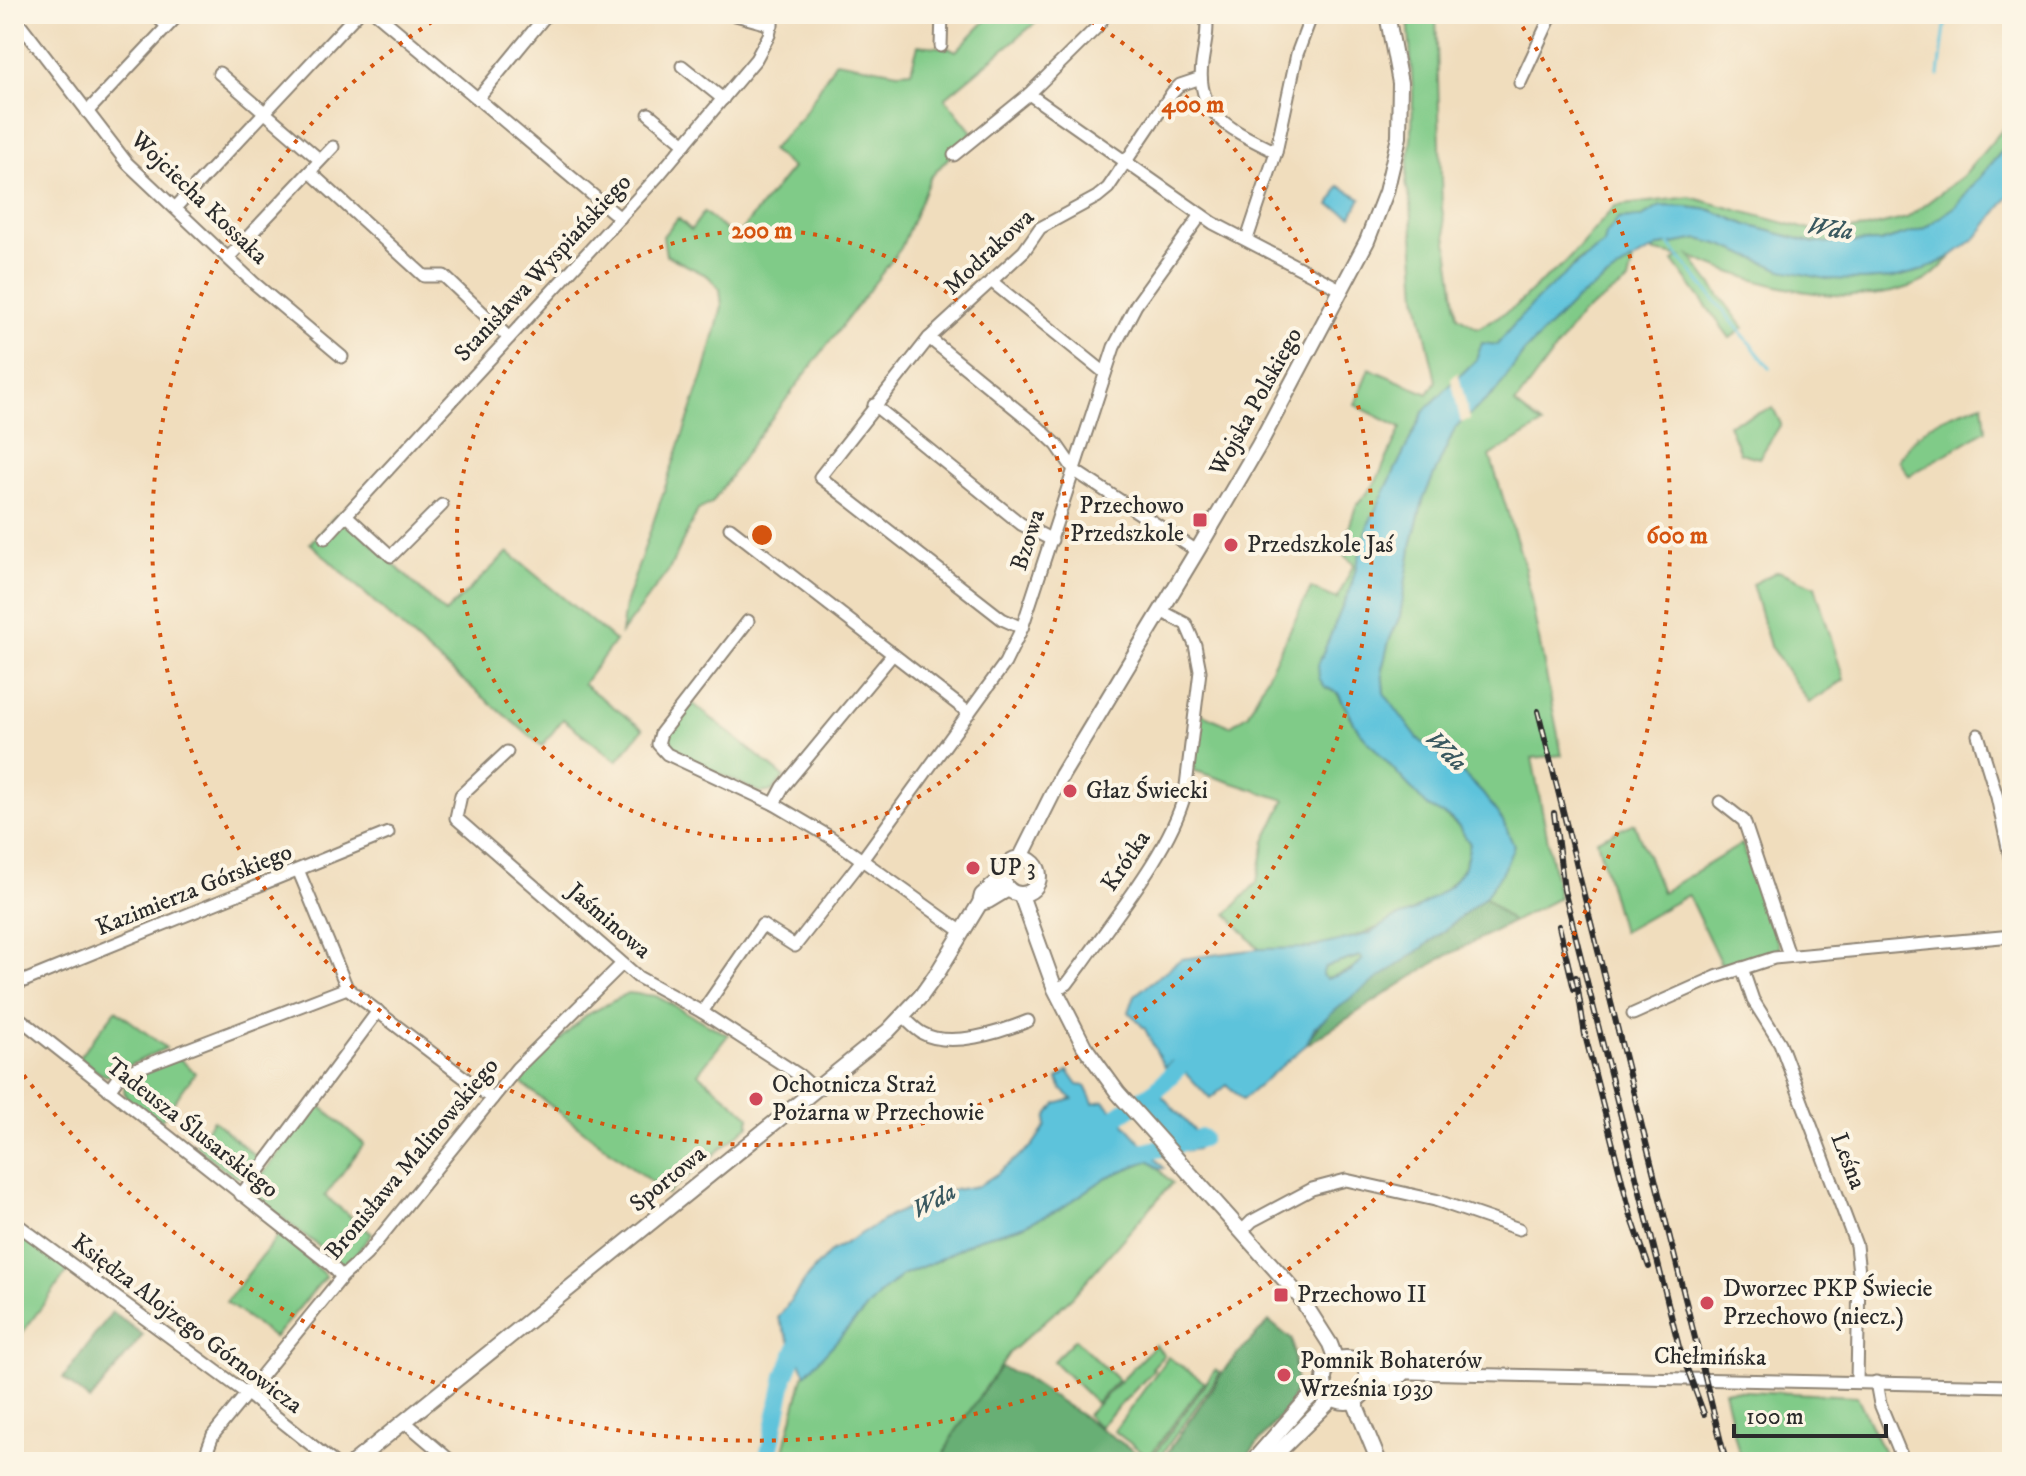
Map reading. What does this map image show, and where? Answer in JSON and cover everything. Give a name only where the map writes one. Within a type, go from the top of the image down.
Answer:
[{"type":"street","points":[[154,14],[167,26]]},
{"type":"street","points":[[87,112],[179,14]]},
{"type":"street","points":[[175,208],[357,14]]},
{"type":"street","points":[[377,14],[620,218]]},
{"type":"street","points":[[478,98],[547,14]]},
{"type":"street","points":[[732,14],[773,20]]},
{"type":"street","points":[[941,46],[942,14]]},
{"type":"street","points":[[954,155],[1029,94],[1096,28],[1106,14]]},
{"type":"street","points":[[1206,14],[1207,39],[1201,78],[1207,103],[1227,127],[1276,152]]},
{"type":"street","points":[[1247,239],[1276,152],[1297,54],[1312,14]]},
{"type":"street","name":"Wojska Polskiego","points":[[1016,888],[1039,876],[1027,860],[1038,825],[1062,775],[1197,551],[1342,290],[1378,216],[1396,152],[1400,83],[1387,14]]},
{"type":"street","points":[[1520,83],[1552,14]]},
{"type":"street","name":"Wojciecha Kossaka","points":[[14,16],[127,163],[228,258],[342,357]]},
{"type":"street","name":"Stanisława Wyspiańskiego","points":[[325,538],[685,144],[756,59],[773,20]]},
{"type":"street","points":[[682,66],[723,99]]},
{"type":"street","points":[[219,73],[320,160]]},
{"type":"street","name":"Modrakowa","points":[[1022,628],[1002,619],[820,477],[929,338],[1024,251],[1040,228],[1108,188],[1172,93],[1180,85],[1201,78]]},
{"type":"street","points":[[1029,94],[1201,215],[1342,290]]},
{"type":"street","points":[[649,114],[685,144]]},
{"type":"street","points":[[228,258],[333,147]]},
{"type":"street","points":[[310,172],[424,276],[444,276],[509,338]]},
{"type":"street","name":"Bzowa","points":[[702,1012],[762,925],[795,946],[862,860],[1005,663],[1022,628],[1114,347],[1136,305],[1201,215]]},
{"type":"street","points":[[991,281],[1105,373]]},
{"type":"street","points":[[929,338],[988,384],[1057,445],[1075,471],[1197,551]]},
{"type":"street","points":[[874,405],[1021,524],[1052,540]]},
{"type":"street","points":[[1057,445],[1070,445],[1085,439]]},
{"type":"street","points":[[346,515],[391,556],[442,505]]},
{"type":"street","points":[[730,528],[969,713]]},
{"type":"street","name":"Krótka","points":[[1055,989],[1067,984],[1082,964],[1170,836],[1181,810],[1199,663],[1186,624],[1161,611]]},
{"type":"street","points":[[748,621],[661,733],[658,744],[667,754],[774,804],[830,837],[961,931]]},
{"type":"street","points":[[774,804],[783,787],[893,654]]},
{"type":"street","points":[[1978,735],[1997,797],[2012,866]]},
{"type":"street","name":"Jaśminowa","points":[[507,752],[461,795],[456,818],[638,977],[702,1012],[799,1075],[815,1089]]},
{"type":"street","points":[[1720,802],[1744,821],[1789,955]]},
{"type":"street","name":"Kazimierza Górskiego","points":[[14,985],[299,872],[388,833]]},
{"type":"street","points":[[1027,860],[1007,864],[1038,936],[1055,989],[1084,1046],[1105,1076],[1300,1297],[1330,1344],[1336,1360]]},
{"type":"street","points":[[299,872],[347,988],[492,1099]]},
{"type":"street","name":"Sportowa","points":[[354,1462],[902,1016],[938,972],[980,903],[1016,888]]},
{"type":"street","points":[[1633,1014],[1716,977],[1789,955],[2012,936]]},
{"type":"street","name":"Bronisława Malinowskiego","points":[[208,1462],[208,1442],[342,1277],[366,1255],[517,1068],[622,964]]},
{"type":"street","name":"Leśna","points":[[1742,968],[1753,1000],[1780,1043],[1856,1245],[1859,1273],[1857,1382]]},
{"type":"street","points":[[109,1090],[120,1075],[347,988]]},
{"type":"street","points":[[241,1195],[378,1011]]},
{"type":"street","name":"Tadeusza Ślusarskiego","points":[[14,1014],[331,1265],[342,1277]]},
{"type":"street","points":[[902,1016],[923,1034],[943,1040],[984,1035],[1028,1021]]},
{"type":"street","points":[[1242,1231],[1252,1221],[1312,1189],[1346,1180],[1435,1200],[1519,1229]]},
{"type":"street","name":"Księdza Alojzego Górnowicza","points":[[14,1222],[246,1393],[333,1462]]},
{"type":"street","points":[[1252,1462],[1324,1384],[1326,1370],[1336,1360],[1357,1361],[1367,1378],[1360,1397],[1347,1402],[1333,1398],[1324,1384]]},
{"type":"street","name":"Chełmińska","points":[[1367,1378],[1407,1374],[1497,1374],[2012,1386]]},
{"type":"street","points":[[1876,1382],[1880,1404],[1904,1462]]},
{"type":"street","points":[[1268,1462],[1333,1398]]},
{"type":"street","points":[[1354,1401],[1379,1462]]},
{"type":"street","points":[[404,1421],[452,1462]]},
{"type":"green space","points":[[992,14],[1046,14],[945,98],[972,132],[930,178],[901,248],[753,443],[712,503],[698,510],[669,570],[621,633],[625,605],[705,370],[722,307],[720,289],[708,276],[666,255],[663,236],[678,218],[691,230],[704,212],[735,238],[792,168],[771,150],[802,117],[836,61],[898,72],[911,71],[918,45],[956,51]]},
{"type":"green space","points":[[1408,14],[1436,14],[1442,208],[1458,316],[1478,328],[1516,306],[1565,263],[1615,206],[1690,197],[1821,233],[1866,228],[1907,218],[1963,176],[2012,114],[2012,139],[1956,206],[1923,229],[1880,242],[1814,243],[1747,225],[1711,210],[1686,207],[1661,206],[1642,217],[1618,219],[1605,244],[1577,262],[1497,345],[1482,343],[1476,360],[1424,411],[1369,523],[1333,635],[1325,687],[1337,693],[1359,731],[1411,788],[1459,827],[1470,844],[1466,862],[1452,883],[1436,897],[1371,931],[1308,948],[1259,949],[1227,914],[1257,882],[1265,841],[1285,800],[1193,770],[1200,713],[1230,726],[1248,714],[1311,588],[1337,599],[1354,564],[1341,553],[1356,506],[1375,484],[1401,428],[1355,405],[1369,368],[1428,394],[1436,381],[1417,296],[1411,204],[1406,184],[1413,95]]},
{"type":"green space","points":[[1699,239],[1862,280],[1893,278],[1924,270],[1952,256],[1928,279],[1897,291],[1838,295],[1775,285],[1690,256],[1744,328],[1730,338],[1673,261],[1681,257],[1651,251],[1660,246]]},
{"type":"green space","points":[[1633,260],[1628,282],[1581,315],[1515,404],[1542,425],[1490,456],[1524,564],[1562,755],[1532,758],[1559,898],[1512,922],[1485,897],[1504,870],[1503,821],[1482,793],[1457,768],[1418,739],[1384,693],[1382,670],[1389,641],[1400,616],[1412,542],[1424,497],[1455,428],[1497,390],[1524,352],[1577,299]]},
{"type":"green space","points":[[1983,403],[1986,430],[1909,476],[1899,460],[1925,429],[1945,417]]},
{"type":"green space","points":[[1773,408],[1781,424],[1759,458],[1740,453],[1728,424]]},
{"type":"green space","points":[[339,512],[445,613],[508,552],[615,641],[583,684],[643,729],[617,761],[563,719],[542,746],[430,653],[310,543]]},
{"type":"green space","points":[[1778,571],[1815,586],[1844,680],[1809,703],[1770,646],[1752,584]]},
{"type":"green space","points":[[691,702],[784,777],[772,791],[761,793],[672,752],[667,739],[669,732]]},
{"type":"green space","points":[[1634,823],[1662,892],[1742,844],[1780,949],[1721,964],[1688,895],[1622,932],[1597,840]]},
{"type":"green space","points":[[1485,897],[1512,922],[1442,958],[1306,1045],[1327,1016],[1421,949]]},
{"type":"green space","points":[[1361,956],[1364,959],[1351,970],[1326,979],[1322,974],[1325,967]]},
{"type":"green space","points":[[628,993],[656,996],[728,1035],[698,1073],[749,1116],[749,1125],[667,1194],[517,1080],[585,1016]]},
{"type":"green space","points":[[116,1010],[166,1048],[107,1076],[79,1057]]},
{"type":"green space","points":[[179,1058],[195,1073],[161,1120],[132,1104],[124,1092],[129,1077]]},
{"type":"green space","points":[[317,1103],[364,1144],[325,1196],[372,1234],[343,1265],[249,1192]]},
{"type":"green space","points":[[213,1120],[260,1160],[246,1177],[232,1175],[195,1145]]},
{"type":"green space","points":[[1150,1160],[1172,1183],[1072,1297],[1010,1352],[952,1437],[942,1462],[781,1462],[803,1376],[879,1295],[902,1275],[977,1239],[1020,1227],[1060,1209],[1107,1177]]},
{"type":"green space","points":[[19,1231],[70,1268],[15,1343],[14,1237]]},
{"type":"green space","points":[[280,1233],[326,1276],[274,1338],[226,1302]]},
{"type":"green space","points":[[112,1312],[143,1335],[90,1401],[63,1378]]},
{"type":"green space","points":[[1269,1321],[1292,1340],[1297,1386],[1288,1407],[1242,1462],[1161,1462],[1228,1365]]},
{"type":"green space","points":[[1075,1339],[1118,1380],[1096,1403],[1053,1361]]},
{"type":"green space","points":[[1155,1345],[1164,1355],[1152,1368],[1154,1370],[1099,1427],[1087,1415]]},
{"type":"green space","points":[[1168,1357],[1204,1382],[1149,1457],[1114,1431]]},
{"type":"green space","points":[[1000,1367],[1021,1375],[1150,1462],[941,1462],[952,1437]]},
{"type":"green space","points":[[1215,1370],[1220,1373],[1156,1462],[1151,1459]]},
{"type":"green space","points":[[1724,1390],[1857,1396],[1887,1459],[1880,1462],[1741,1462]]},
{"type":"water","points":[[2012,139],[2012,193],[1977,237],[1952,256],[1924,270],[1893,278],[1827,279],[1782,270],[1722,245],[1699,239],[1660,246],[1633,260],[1577,299],[1524,352],[1497,390],[1455,428],[1424,497],[1412,542],[1400,616],[1382,669],[1384,693],[1418,739],[1457,768],[1482,793],[1503,821],[1514,846],[1504,870],[1485,897],[1314,1028],[1306,1045],[1242,1100],[1227,1085],[1210,1099],[1174,1060],[1164,1067],[1145,1029],[1129,1012],[1135,995],[1181,959],[1259,949],[1309,948],[1371,933],[1390,920],[1412,912],[1450,886],[1465,866],[1470,844],[1459,827],[1450,818],[1428,807],[1359,731],[1338,693],[1325,687],[1319,678],[1318,665],[1351,586],[1369,523],[1424,411],[1476,360],[1482,343],[1497,345],[1547,290],[1604,244],[1606,235],[1618,219],[1642,217],[1661,206],[1711,210],[1747,225],[1814,243],[1880,242],[1923,229],[1956,206]],"holes":[[[1360,956],[1363,959],[1351,971],[1326,979],[1322,975],[1325,967]]]},
{"type":"water","points":[[1339,186],[1361,198],[1352,216],[1330,205]]},
{"type":"water","points":[[1068,1071],[1078,1085],[1085,1086],[1093,1103],[1104,1101],[1164,1168],[1159,1169],[1149,1160],[1107,1177],[1060,1209],[1020,1227],[977,1239],[902,1275],[879,1295],[806,1374],[778,1318],[809,1275],[829,1253],[894,1214],[948,1191],[978,1186],[998,1173],[1032,1146],[1056,1104],[1073,1099],[1062,1090],[1058,1079]]},
{"type":"water","points":[[1151,1084],[1204,1141],[1197,1149],[1184,1151],[1133,1099]]},
{"type":"pier","points":[[1458,372],[1470,419],[1461,423],[1451,379]]},
{"type":"waterway","points":[[1939,75],[1945,26],[1950,14]]},
{"type":"waterway","points":[[1669,244],[1770,368]]},
{"type":"waterway","name":"Wda","points":[[1098,1129],[1156,1090],[1180,1066],[1199,1054]]},
{"type":"waterway","points":[[1125,1151],[1137,1154],[1202,1138]]},
{"type":"waterway","name":"Wda","points":[[767,1462],[785,1376],[804,1331]]},
{"type":"railway","points":[[1538,711],[1726,1462]]},
{"type":"railway","points":[[1554,813],[1564,890],[1679,1347],[1704,1414]]},
{"type":"railway","points":[[1559,926],[1574,989]]},
{"type":"railway","points":[[1576,977],[1585,1035],[1631,1216],[1649,1267]]},
{"type":"place","name":"Przechowo Przedszkole","points":[[1200,520]]},
{"type":"place","name":"Przedszkole Jaś","points":[[1231,545]]},
{"type":"place","name":"Głaz Świecki","points":[[1070,791]]},
{"type":"place","name":"UP 3","points":[[973,868]]},
{"type":"place","name":"Ochotnicza Straż Pożarna w Przechowie","points":[[756,1099]]},
{"type":"place","name":"Przechowo II","points":[[1281,1295]]},
{"type":"place","name":"Dworzec PKP Świecie Przechowo (niecz.)","points":[[1707,1303]]},
{"type":"place","name":"Pomnik Bohaterów Września 1939","points":[[1284,1375]]}]
